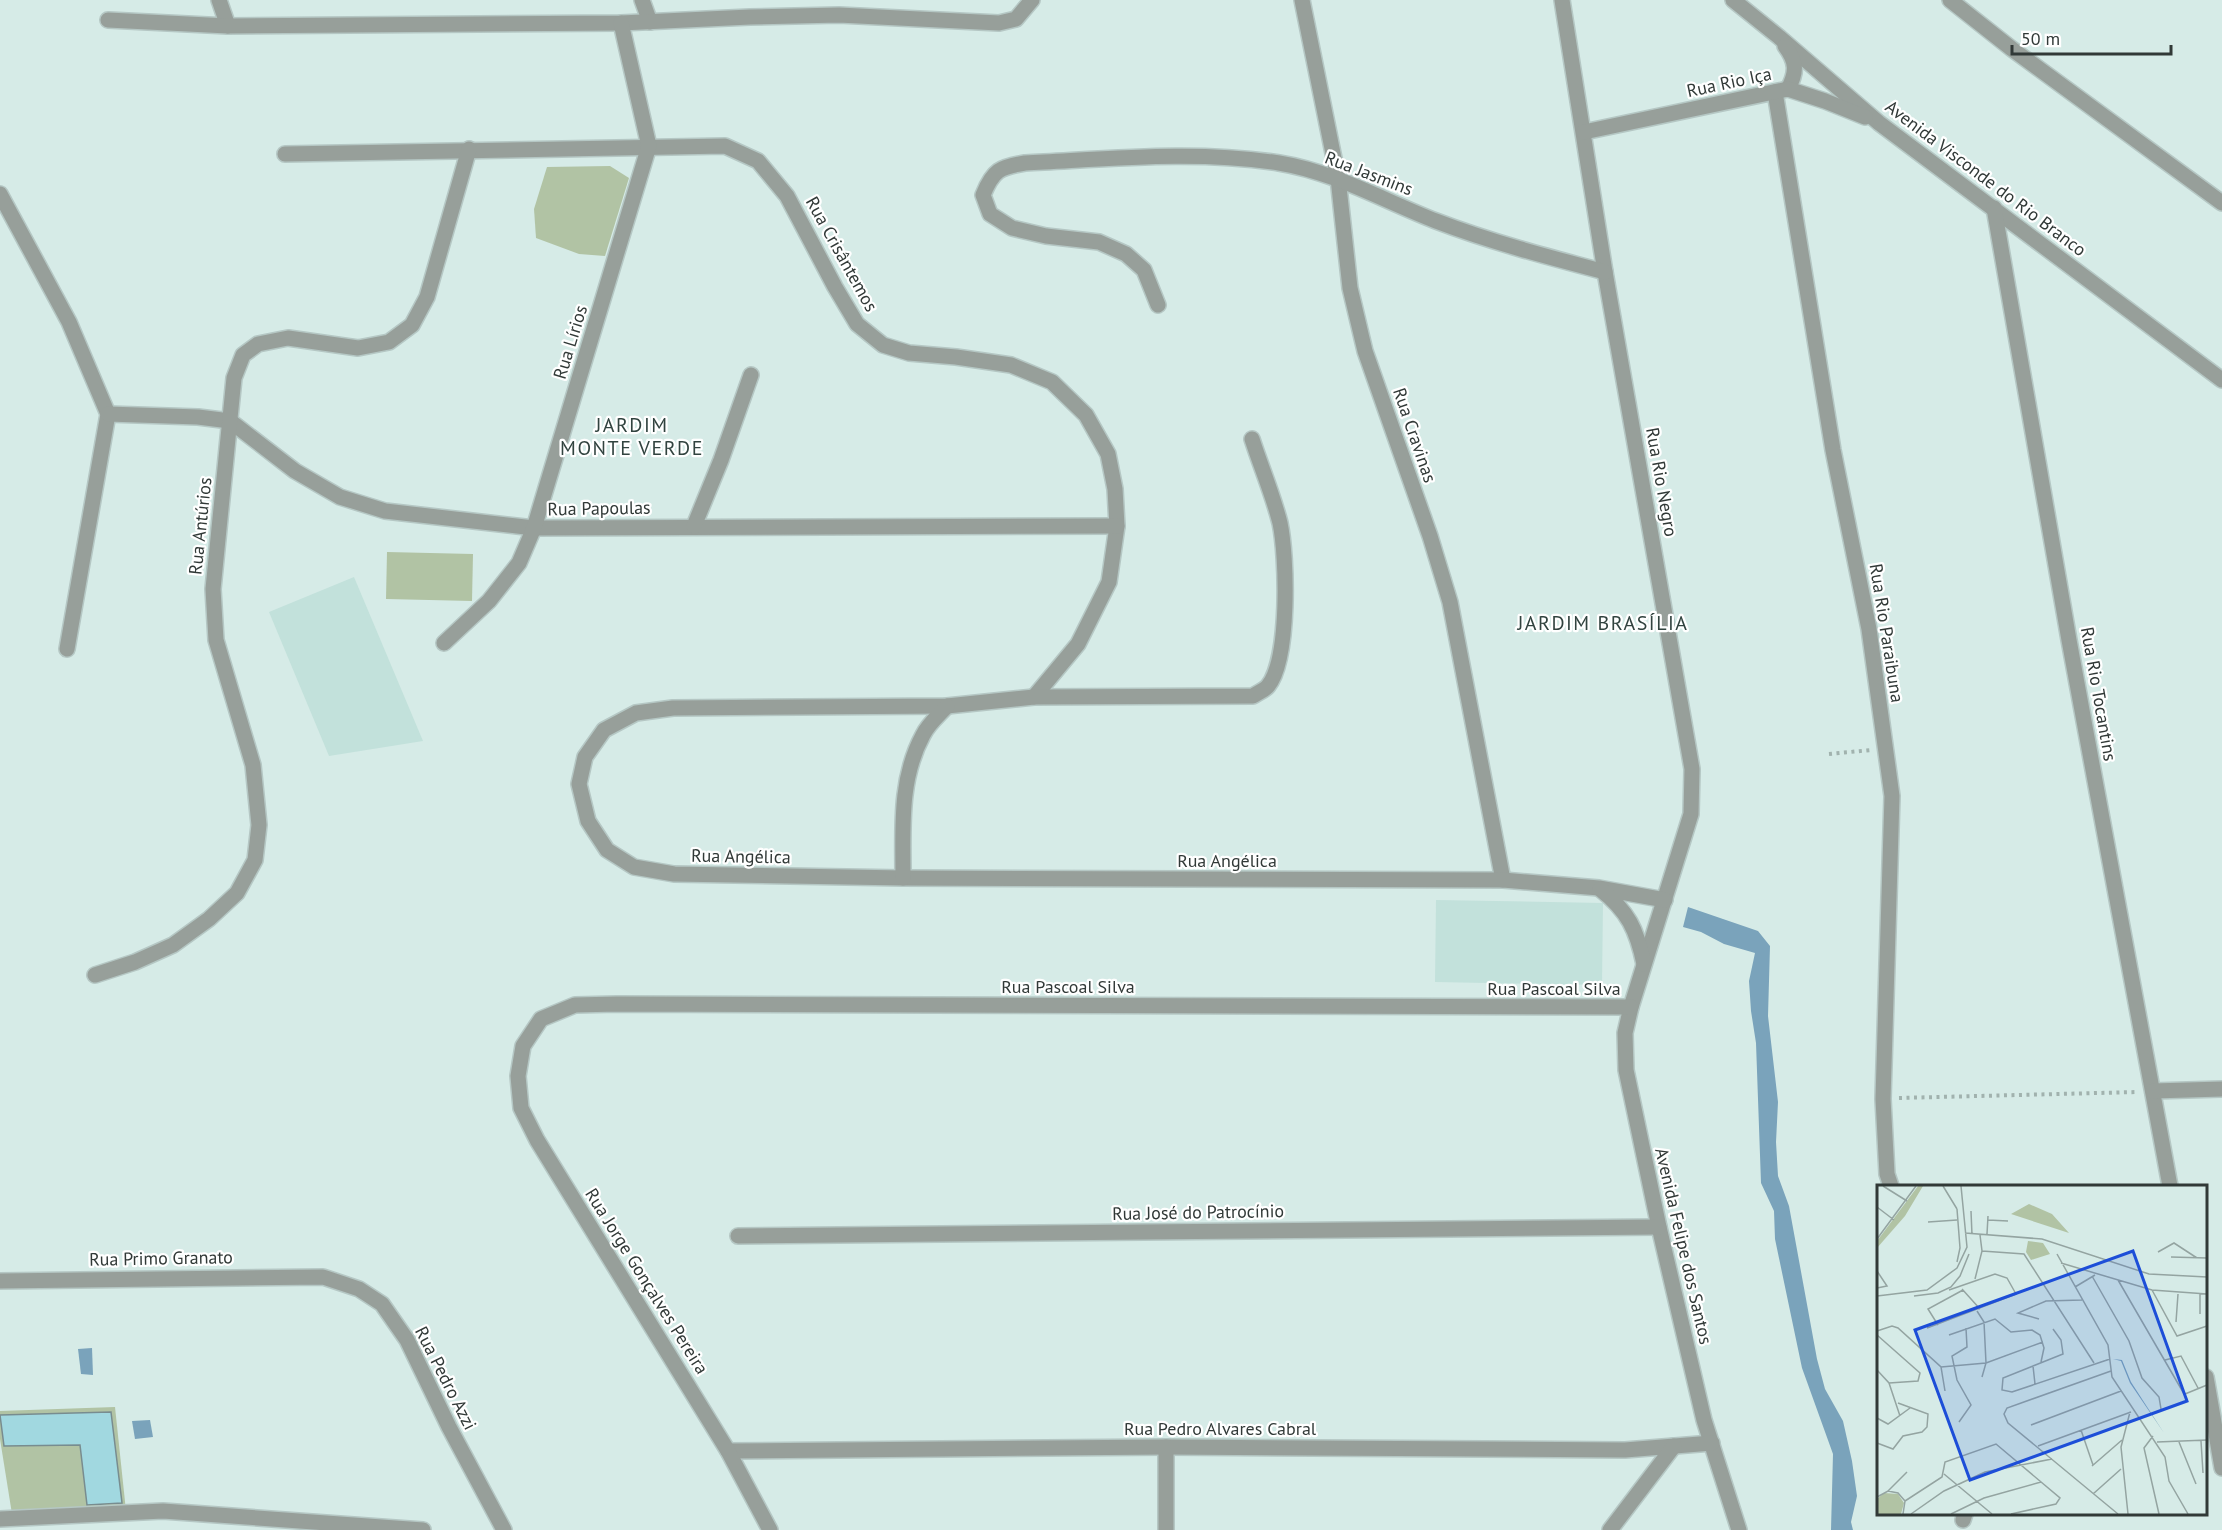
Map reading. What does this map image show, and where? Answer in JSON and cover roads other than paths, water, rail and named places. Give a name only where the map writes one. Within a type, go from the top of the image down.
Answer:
[{"type":"street","points":[[219,0],[228,26]]},
{"type":"street","points":[[642,0],[650,22]]},
{"type":"street","points":[[108,20],[228,26],[621,23],[750,16],[839,15],[999,23],[1016,19],[1032,0]]},
{"type":"street","name":"Rua Cravinas","points":[[1302,0],[1338,178],[1350,288],[1365,351],[1431,536],[1450,602],[1503,880]]},
{"type":"street","name":"Rua Rio Negro","points":[[1562,0],[1605,272],[1692,769],[1690,813],[1644,967]]},
{"type":"street","name":"Avenida Visconde do Rio Branco","points":[[1733,0],[1879,123],[2222,380]]},
{"type":"street","points":[[1950,0],[2012,49],[2222,203]]},
{"type":"street","points":[[621,23],[650,146]]},
{"type":"street","points":[[1779,37],[1793,57],[1796,68],[1794,77],[1781,91]]},
{"type":"street","name":"Rua Rio Iça","points":[[1584,132],[1781,91],[1825,101],[1879,123]]},
{"type":"street","name":"Rua Rio Paraibuna","points":[[1781,91],[1833,450],[1869,629],[1892,796],[1883,1099],[1887,1174],[1891,1185]]},
{"type":"street","name":"Rua Lírios","points":[[444,643],[489,601],[519,563],[534,528],[650,146]]},
{"type":"street","name":"Rua Crisântemos","points":[[285,154],[725,146],[758,161],[787,196],[857,324],[883,345],[909,353],[1011,365],[1052,382],[1086,415],[1108,454],[1117,526],[1109,582],[1078,644],[1034,697]]},
{"type":"street","name":"Rua Antúrios","points":[[95,975],[135,962],[173,945],[209,919],[237,893],[255,860],[259,825],[253,765],[216,640],[213,589],[234,378],[243,355],[258,344],[288,338],[358,348],[389,342],[412,325],[427,297],[469,149]]},
{"type":"street","name":"Rua Jasmins","points":[[1158,305],[1144,270],[1126,254],[1099,242],[1046,236],[1012,228],[990,214],[983,195],[989,178],[1003,167],[1025,163],[1203,156],[1280,163],[1338,178],[1436,221],[1523,251],[1605,272]]},
{"type":"street","points":[[0,194],[69,322],[108,414],[67,649]]},
{"type":"street","name":"Rua Rio Tocantins","points":[[1994,208],[2069,640],[2170,1185]]},
{"type":"street","points":[[694,526],[721,460],[751,375]]},
{"type":"street","points":[[108,414],[198,417],[230,421]]},
{"type":"street","name":"Rua Papoulas","points":[[230,421],[295,471],[340,497],[385,511],[534,528],[1117,526]]},
{"type":"street","name":"Rua Angélica","points":[[1252,439],[1280,523],[1285,563],[1282,645],[1278,667],[1268,687],[1253,696],[1034,697],[947,706],[673,708],[636,714],[604,730],[585,757],[579,784],[588,821],[607,850],[634,867],[674,874],[903,878],[1503,880],[1599,888],[1665,900]]},
{"type":"street","points":[[903,878],[903,801],[909,768],[923,734],[947,706]]},
{"type":"street","points":[[1599,888],[1617,902],[1630,920],[1640,945],[1644,967]]},
{"type":"street","name":"Avenida Felipe dos Santos","points":[[1644,967],[1625,1033],[1626,1070],[1659,1227],[1712,1443],[1739,1530]]},
{"type":"street","name":"Rua Pascoal Silva","points":[[523,1046],[541,1019],[575,1005],[1631,1007]]},
{"type":"street","name":"Rua Jorge Gonçalves Pereira","points":[[523,1046],[518,1076],[521,1108],[537,1140],[728,1451],[770,1530]]},
{"type":"street","points":[[2153,1091],[2222,1089]]},
{"type":"street","name":"Rua José do Patrocínio","points":[[738,1236],[1659,1227]]},
{"type":"street","name":"Rua Primo Granato","points":[[0,1281],[323,1277]]},
{"type":"street","name":"Rua Pedro Azzi","points":[[323,1277],[359,1289],[382,1304],[407,1340],[449,1427],[504,1530]]},
{"type":"street","points":[[2207,1387],[2222,1465]]},
{"type":"street","name":"Rua Pedro Alvares Cabral","points":[[728,1451],[1167,1447],[1625,1450],[1712,1443]]},
{"type":"street","points":[[1610,1530],[1674,1446]]},
{"type":"street","points":[[1166,1530],[1167,1447]]},
{"type":"street","points":[[0,1519],[163,1511],[423,1530]]},
{"type":"water","points":[[1688,907],[1758,931],[1770,946],[1768,1016],[1778,1102],[1776,1142],[1778,1176],[1789,1206],[1817,1359],[1825,1389],[1843,1421],[1852,1461],[1857,1496],[1851,1522],[1853,1530],[1831,1530],[1833,1454],[1802,1368],[1775,1239],[1774,1211],[1761,1183],[1756,1043],[1749,981],[1755,953],[1724,944],[1701,932],[1683,927]]},
{"type":"water","points":[[92,1348],[93,1375],[81,1374],[78,1349]]},
{"type":"water","points":[[150,1420],[153,1437],[135,1439],[132,1421]]},
{"type":"district","name":"JARDIM MONTE VERDE","points":[[632,436]]},
{"type":"district","name":"JARDIM BRASÍLIA","points":[[1603,623]]}]
